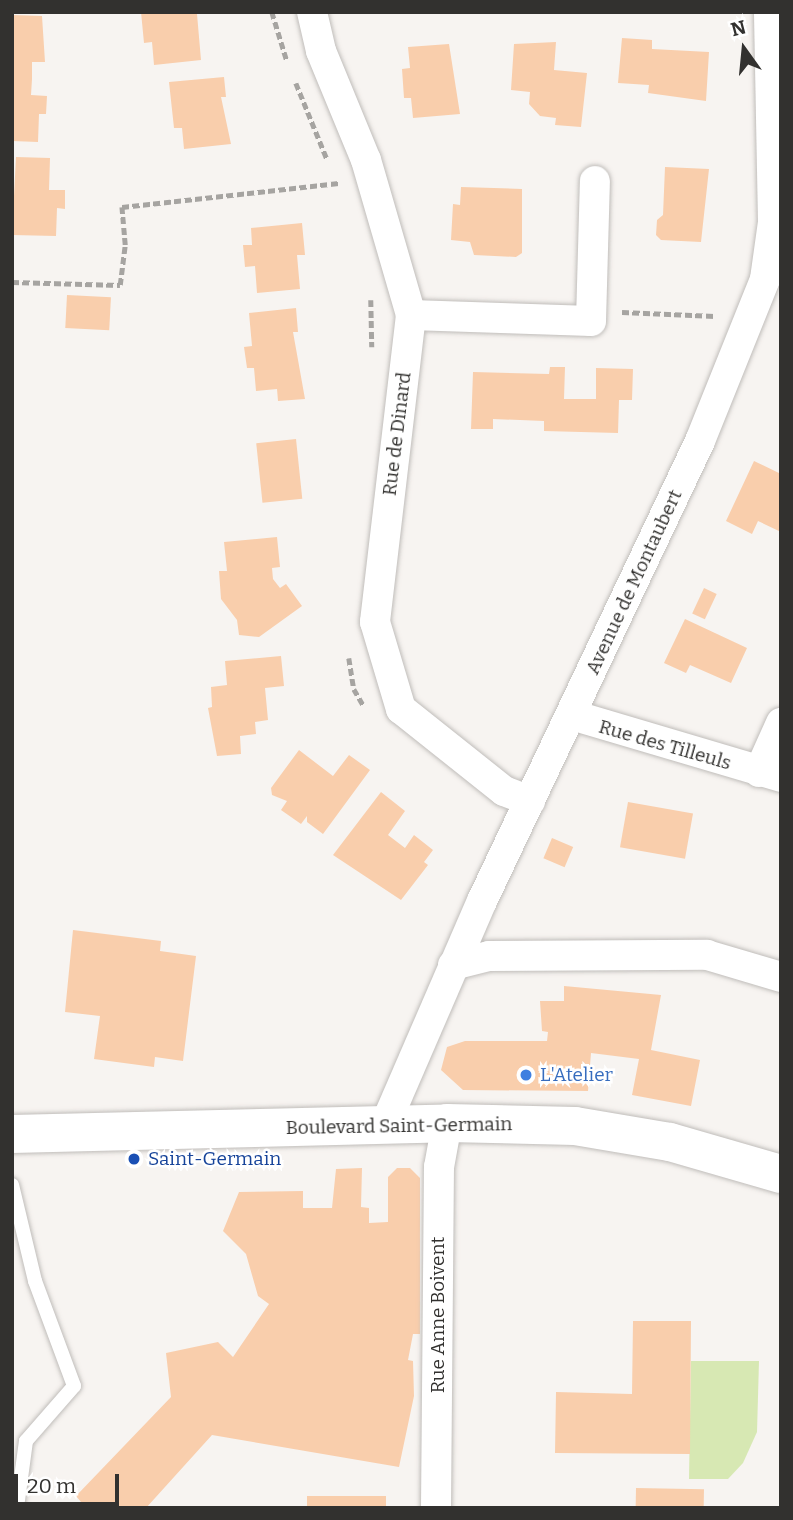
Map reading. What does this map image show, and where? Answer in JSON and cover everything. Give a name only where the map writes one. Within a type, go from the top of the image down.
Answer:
[{"type":"main road","name":"Boulevard Saint-Germain","points":[[12,1134],[447,1123],[575,1126],[670,1142],[781,1174]]},
{"type":"street","name":"Rue de Dinard","points":[[312,12],[321,51],[366,160],[411,314],[375,622],[401,709],[504,791],[530,801]]},
{"type":"street","name":"Avenue de Montaubert","points":[[385,1125],[453,965],[773,280],[769,12]]},
{"type":"street","points":[[411,314],[591,321],[596,181]]},
{"type":"street","name":"Rue des Tilleuls","points":[[572,715],[770,775],[781,723]]},
{"type":"street","points":[[453,965],[489,956],[707,955],[781,977]]},
{"type":"street","name":"Rue Anne Boivent","points":[[436,1508],[439,1167],[447,1123]]},
{"type":"lane","points":[[12,1185],[35,1281],[74,1386],[26,1441],[17,1508]]},
{"type":"path","points":[[12,282],[120,285],[122,207],[339,183]]},
{"type":"path","points":[[592,310],[690,313]]},
{"type":"green space","points":[[691,1361],[759,1361],[757,1432],[743,1463],[728,1479],[689,1479]]},
{"type":"building","points":[[141,12],[197,14],[201,60],[154,65],[152,42],[144,43]]},
{"type":"building","points":[[12,15],[42,16],[45,62],[32,62],[31,95],[47,96],[46,114],[39,114],[38,142],[12,141]]},
{"type":"building","points":[[622,38],[652,40],[652,49],[709,52],[706,101],[648,93],[649,85],[618,83]]},
{"type":"building","points":[[556,42],[554,70],[587,73],[581,127],[555,125],[556,118],[540,116],[529,104],[530,92],[511,90],[514,44]]},
{"type":"building","points":[[449,44],[460,114],[413,118],[411,98],[404,98],[402,69],[410,68],[408,47]]},
{"type":"building","points":[[224,77],[226,97],[221,97],[231,144],[184,149],[182,128],[174,128],[169,82]]},
{"type":"building","points":[[16,157],[50,158],[49,190],[65,190],[65,209],[57,208],[56,236],[12,235]]},
{"type":"building","points":[[665,167],[709,169],[701,242],[661,240],[656,235],[657,220],[663,215]]},
{"type":"building","points":[[461,187],[522,189],[522,253],[516,257],[474,255],[470,242],[451,240],[453,204],[460,205]]},
{"type":"building","points":[[302,223],[305,255],[297,255],[300,289],[257,293],[255,266],[245,267],[243,245],[252,245],[251,228]]},
{"type":"building","points":[[67,295],[111,297],[109,330],[65,328]]},
{"type":"building","points":[[296,308],[298,332],[293,332],[305,399],[278,401],[277,389],[256,391],[254,368],[247,368],[244,347],[252,346],[249,313]]},
{"type":"building","points":[[550,367],[565,367],[564,399],[596,399],[596,368],[633,369],[632,400],[619,400],[618,433],[544,431],[544,421],[493,419],[493,429],[471,429],[473,372],[549,374]]},
{"type":"building","points":[[296,439],[302,499],[262,503],[256,443]]},
{"type":"building","points":[[754,461],[781,474],[781,532],[758,521],[752,534],[726,521]]},
{"type":"building","points":[[277,537],[280,567],[272,568],[273,579],[280,588],[286,584],[302,606],[259,637],[239,635],[237,620],[221,599],[219,571],[227,571],[224,542]]},
{"type":"building","points":[[704,588],[717,594],[705,619],[692,613]]},
{"type":"building","points":[[685,619],[747,648],[731,683],[690,665],[686,673],[664,663]]},
{"type":"building","points":[[281,656],[284,686],[265,688],[268,720],[255,722],[256,734],[240,736],[241,754],[217,756],[208,708],[212,707],[211,687],[227,685],[225,661]]},
{"type":"building","points":[[299,750],[333,776],[349,755],[370,770],[323,834],[307,822],[307,816],[301,824],[281,810],[287,801],[272,795],[271,788]]},
{"type":"building","points":[[381,792],[405,811],[388,835],[405,848],[414,835],[433,850],[424,862],[428,865],[401,900],[333,855]]},
{"type":"building","points":[[628,802],[693,813],[685,859],[620,847]]},
{"type":"building","points":[[552,838],[573,847],[565,867],[543,858]]},
{"type":"building","points":[[73,930],[161,941],[160,951],[196,956],[183,1061],[155,1057],[154,1067],[94,1059],[100,1016],[65,1012]]},
{"type":"building","points":[[564,986],[661,995],[651,1050],[700,1060],[691,1106],[632,1095],[639,1059],[591,1053],[588,1091],[463,1090],[441,1070],[447,1047],[465,1041],[547,1041],[548,1032],[542,1031],[540,1001],[564,1001]]},
{"type":"building","points":[[362,1168],[361,1207],[369,1208],[369,1223],[388,1222],[388,1177],[397,1168],[410,1168],[420,1178],[420,1334],[413,1334],[408,1360],[413,1361],[414,1396],[399,1467],[212,1435],[146,1508],[76,1508],[81,1502],[76,1496],[171,1397],[166,1353],[218,1342],[233,1357],[269,1304],[258,1296],[246,1254],[223,1231],[239,1192],[303,1191],[303,1208],[332,1208],[336,1169]]},
{"type":"building","points":[[633,1321],[691,1321],[690,1454],[555,1453],[556,1392],[632,1394]]},
{"type":"building","points":[[636,1488],[704,1489],[704,1508],[636,1508]]},
{"type":"building","points":[[307,1496],[386,1496],[386,1508],[307,1508]]},
{"type":"place","name":"L'Atelier","points":[[526,1075]]},
{"type":"place","name":"Saint-Germain","points":[[134,1159]]}]
